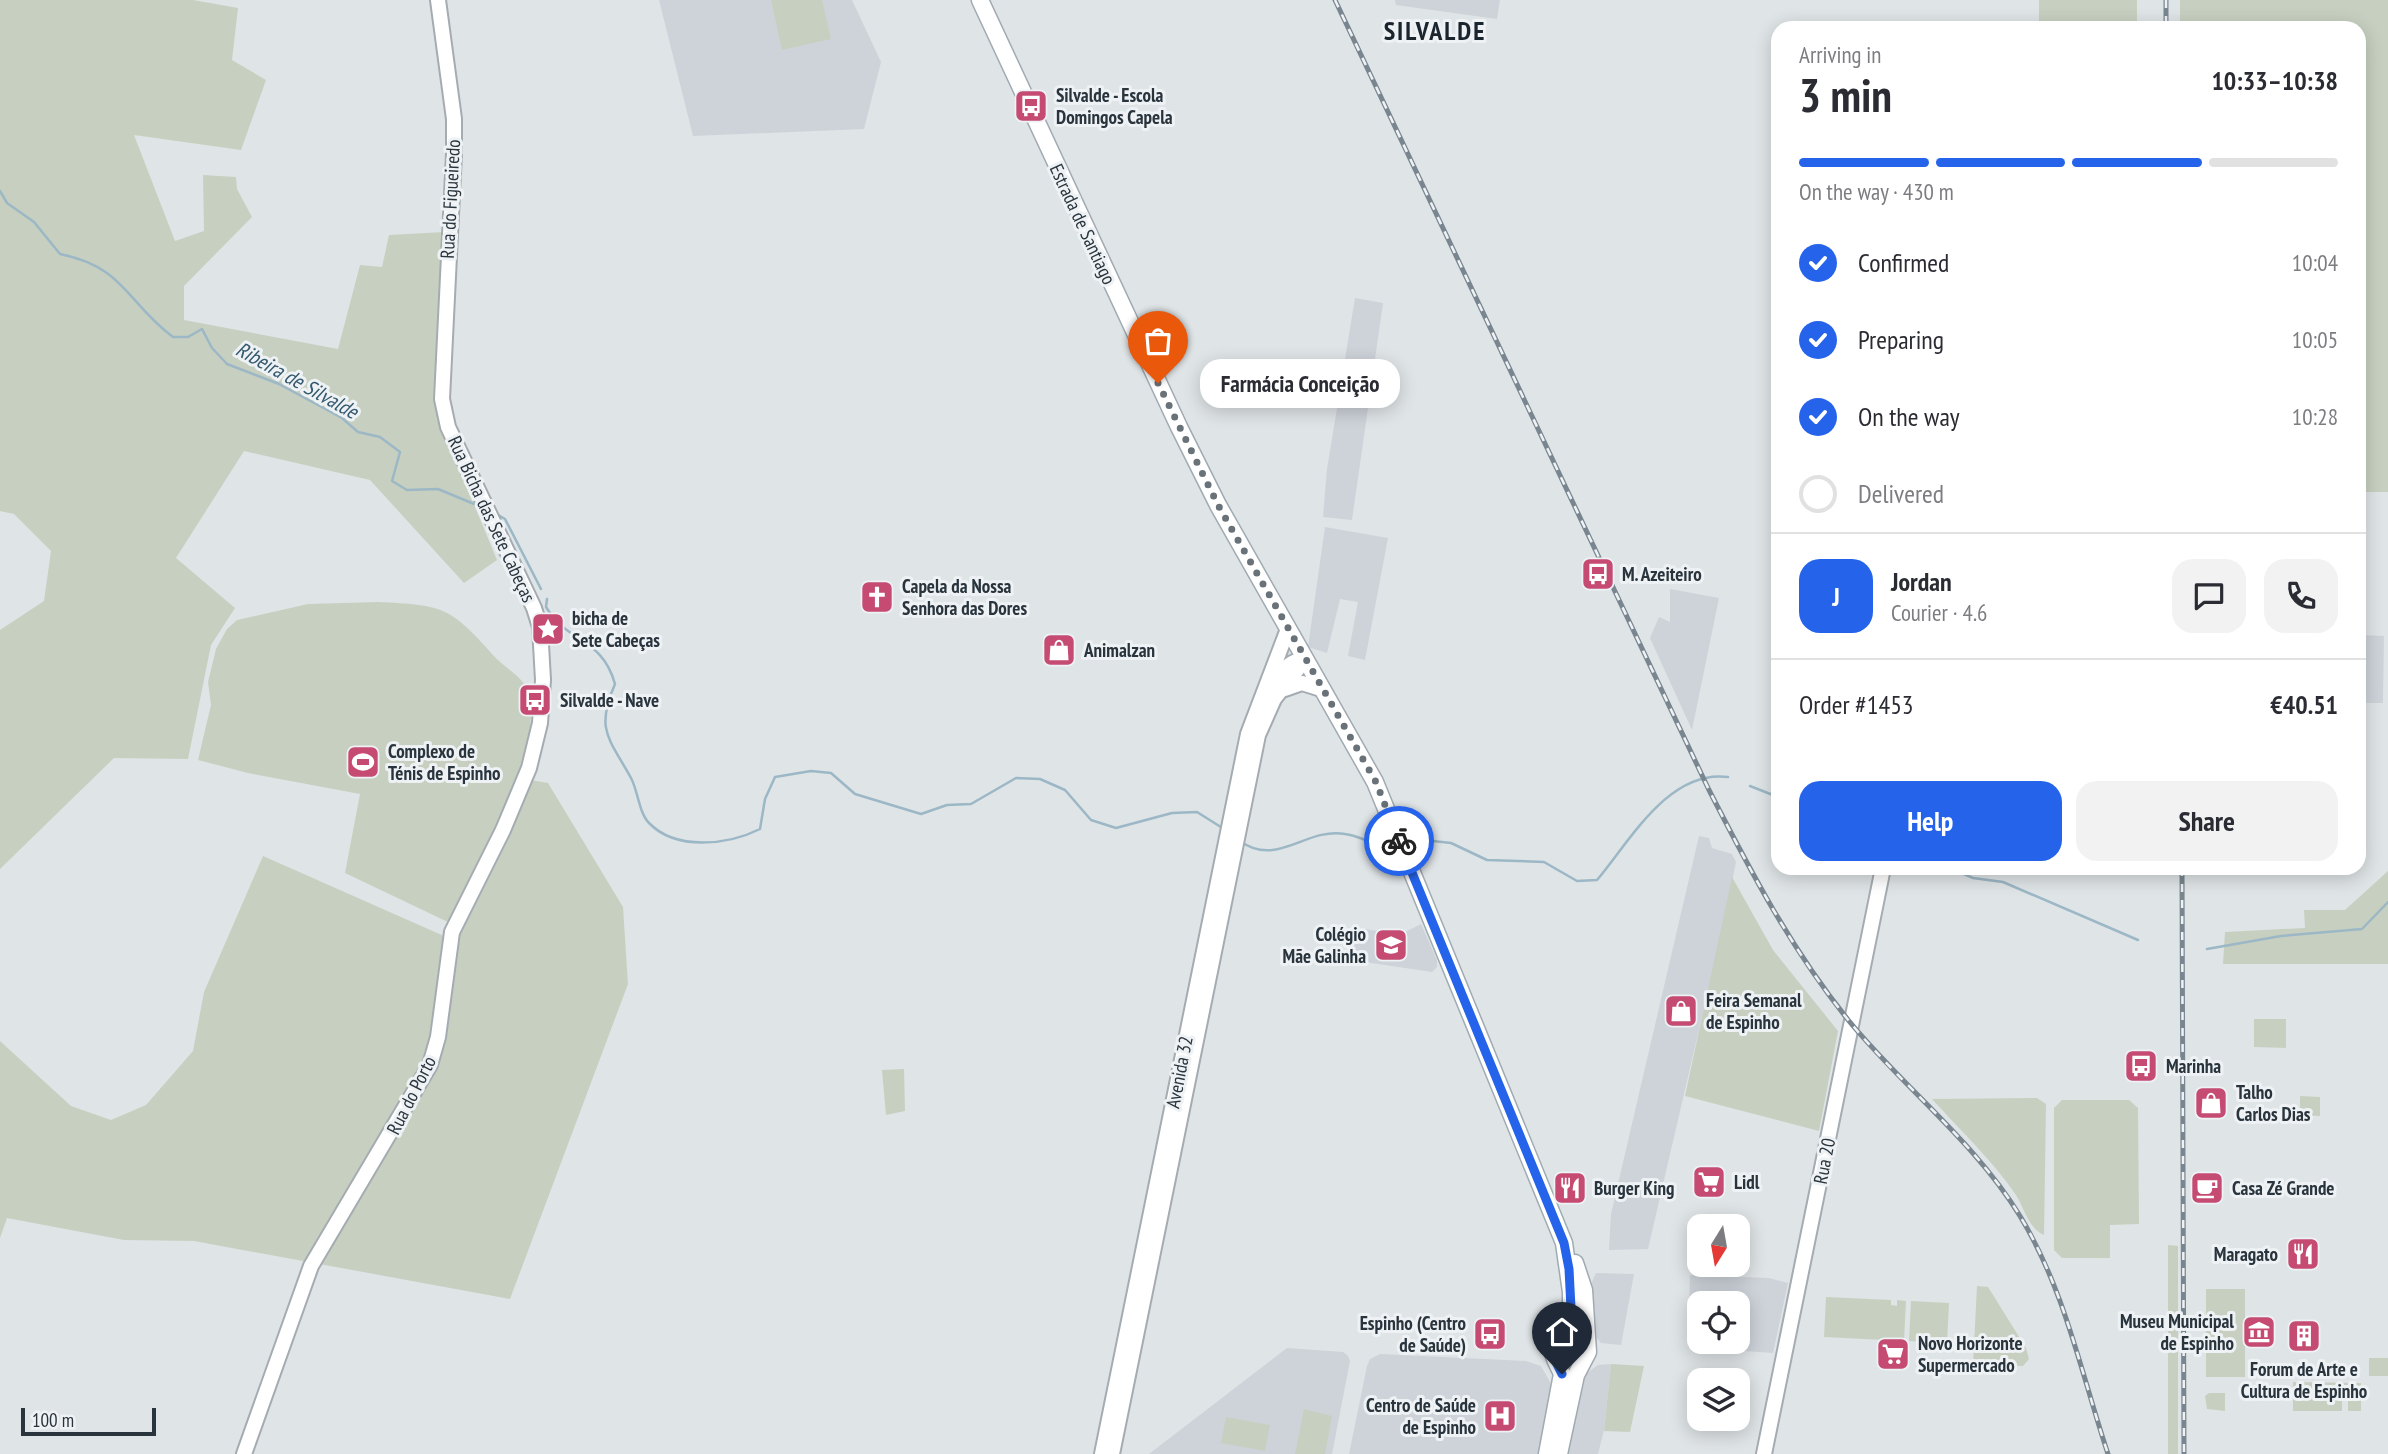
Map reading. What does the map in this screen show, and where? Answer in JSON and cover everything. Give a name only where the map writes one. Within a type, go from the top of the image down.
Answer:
[{"type":"main road","name":"Rua do Figueiredo","points":[[438,0],[454,142],[442,399]]},
{"type":"main road","name":"Estrada de Santiago","points":[[980,0],[1179,427],[1305,660],[1376,782],[1568,1247],[1571,1292],[1564,1333]]},
{"type":"main road","name":"Rua Bicha das Sete Cabeças","points":[[442,399],[448,427],[540,626],[543,680],[540,723]]},
{"type":"main road","name":"Avenida 32","points":[[1102,1454],[1237,813],[1288,629]]},
{"type":"main road","name":"Avenida 32","points":[[1269,696],[1288,665],[1297,660],[1305,660]]},
{"type":"main road","points":[[1269,696],[1295,684],[1303,683],[1321,688]]},
{"type":"main road","name":"Rua do Porto","points":[[244,1454],[311,1266],[430,1065],[438,1037],[452,932],[524,780],[540,723]]},
{"type":"main road","name":"Avenida 32","points":[[1112,1454],[1226,865]]},
{"type":"main road","name":"Rua 20","points":[[1764,1454],[1882,875]]},
{"type":"main road","points":[[1559,1454],[1580,1366],[1588,1352],[1585,1340],[1584,1290],[1568,1247]]},
{"type":"main road","points":[[1547,1454],[1562,1374],[1552,1357],[1552,1348],[1556,1338],[1564,1333],[1574,1332],[1585,1340]]},
{"type":"main road","points":[[1558,1365],[1567,1369],[1580,1366]]},
{"type":"shaded area","points":[[659,0],[852,0],[881,62],[864,129],[693,136]]},
{"type":"shaded area","points":[[1395,0],[1500,0],[1497,19],[1396,5]]},
{"type":"shaded area","points":[[1355,298],[1383,303],[1352,520],[1323,517],[1327,469]]},
{"type":"shaded area","points":[[1325,527],[1388,538],[1365,660],[1348,656],[1358,602],[1340,599],[1327,653],[1308,647]]},
{"type":"shaded area","points":[[1670,589],[1719,598],[1692,730],[1650,638],[1659,617],[1670,622]]},
{"type":"shaded area","points":[[2366,635],[2384,636],[2383,703],[2366,703]]},
{"type":"shaded area","name":"Feira Semanal de Espinho","points":[[1699,836],[1709,838],[1712,848],[1732,854],[1736,862],[1723,926],[1648,1249],[1609,1250],[1611,1214]]},
{"type":"shaded area","name":"Colégio Mãe Galinha","points":[[1421,924],[1437,960],[1437,967],[1432,972],[1351,960],[1354,927],[1399,935]]},
{"type":"shaded area","points":[[1596,1273],[1634,1274],[1621,1345],[1601,1343],[1597,1338],[1592,1282]]},
{"type":"shaded area","points":[[1690,1278],[1769,1278],[1788,1283],[1773,1353],[1750,1351],[1750,1291],[1690,1291]]},
{"type":"shaded area","points":[[1287,1348],[1343,1352],[1348,1356],[1350,1361],[1332,1454],[1149,1454]]},
{"type":"shaded area","points":[[1380,1354],[1526,1361],[1541,1366],[1550,1382],[1551,1392],[1538,1454],[1349,1454],[1367,1366],[1370,1359]]},
{"type":"shaded area","points":[[1611,1364],[1604,1430],[1598,1454],[1566,1454],[1584,1375],[1598,1365]]},
{"type":"green space","points":[[0,0],[193,0],[238,8],[232,60],[266,80],[241,150],[134,135],[175,241],[204,231],[203,175],[236,177],[237,189],[252,217],[184,286],[184,320],[338,349],[360,265],[382,267],[389,235],[445,232],[435,380],[442,427],[497,560],[464,583],[370,480],[244,451],[176,558],[235,608],[211,645],[188,759],[114,758],[0,869],[0,630],[44,601],[51,551],[14,514],[0,511]]},
{"type":"green space","points":[[771,0],[822,0],[831,39],[782,50]]},
{"type":"green space","points":[[2039,0],[2137,0],[2137,21],[2039,21]]},
{"type":"green space","points":[[2180,0],[2388,0],[2388,492],[2366,492],[2366,21],[2180,21]]},
{"type":"green space","name":"Complexo de Ténis de Espinho","points":[[378,602],[431,607],[455,617],[520,679],[527,689],[531,712],[528,741],[519,773],[492,840],[450,923],[345,873],[360,794],[248,773],[198,760],[211,705],[208,682],[216,649],[227,629],[237,620],[308,604]]},
{"type":"green space","points":[[530,780],[548,783],[623,907],[628,984],[510,1299],[194,1241],[124,1240],[7,1218],[0,1238],[0,1041],[71,1106],[111,1120],[146,1105],[193,1051],[204,992],[263,856],[444,936],[451,943]]},
{"type":"green space","points":[[2388,871],[2388,964],[2223,964],[2225,932],[2305,928],[2304,910],[2345,910]]},
{"type":"green space","points":[[1732,877],[1773,950],[1838,1031],[1819,1131],[1685,1096]]},
{"type":"green space","points":[[2254,1019],[2286,1019],[2286,1048],[2254,1047]]},
{"type":"green space","points":[[904,1069],[905,1111],[886,1115],[882,1070]]},
{"type":"green space","points":[[2300,1096],[2320,1097],[2320,1116],[2300,1115]]},
{"type":"green space","points":[[2037,1098],[2046,1104],[2044,1235],[2034,1228],[2016,1195],[1997,1170],[1932,1099]]},
{"type":"green space","points":[[2062,1100],[2129,1100],[2138,1108],[2139,1224],[2110,1225],[2110,1258],[2062,1258],[2054,1250],[2054,1108]]},
{"type":"green space","points":[[2168,1245],[2178,1246],[2178,1454],[2168,1454]]},
{"type":"green space","points":[[1977,1286],[1988,1287],[2026,1348],[2029,1359],[2023,1366],[1973,1365]]},
{"type":"green space","points":[[2206,1289],[2245,1289],[2245,1377],[2206,1377]]},
{"type":"green space","points":[[1826,1297],[1891,1300],[1891,1305],[1897,1306],[1897,1300],[1906,1301],[1904,1341],[1824,1337]]},
{"type":"green space","points":[[1911,1301],[1949,1303],[1947,1343],[1909,1341]]},
{"type":"green space","points":[[1566,1341],[1574,1341],[1579,1350],[1577,1357],[1566,1359],[1561,1354],[1561,1346]]},
{"type":"green space","points":[[2369,1358],[2388,1358],[2388,1376],[2369,1376]]},
{"type":"green space","points":[[1611,1364],[1644,1366],[1630,1432],[1604,1431]]},
{"type":"green space","points":[[2293,1382],[2361,1383],[2361,1391],[2293,1390]]},
{"type":"green space","points":[[2209,1393],[2225,1393],[2225,1411],[2207,1409],[2205,1396]]},
{"type":"green space","points":[[2293,1393],[2361,1394],[2361,1411],[2348,1411],[2348,1398],[2342,1398],[2342,1411],[2293,1411]]},
{"type":"green space","points":[[1304,1409],[1332,1416],[1325,1454],[1295,1454]]},
{"type":"green space","points":[[1226,1417],[1270,1425],[1265,1451],[1221,1443]]},
{"type":"waterway","name":"Ribeira de Silvalde","points":[[0,191],[7,203],[34,222],[60,254],[82,260],[112,277],[173,337],[188,337],[202,329],[212,348],[227,364],[279,384],[342,418],[358,432],[380,437],[400,452],[392,481],[407,490],[438,489],[479,506]]},
{"type":"waterway","name":"Ribeira de Silvalde","points":[[495,513],[505,519],[541,589]]},
{"type":"waterway","name":"Ribeira de Silvalde","points":[[547,599],[546,607],[555,619],[602,657],[609,669],[615,684],[606,712],[607,733],[633,783],[646,819],[660,832],[673,838],[718,842],[760,829],[765,799],[775,777],[811,771],[831,773],[855,794],[921,814],[947,805],[971,804],[1016,778],[1040,779],[1065,790],[1091,820],[1116,828],[1172,813],[1197,812],[1224,829]]},
{"type":"waterway","name":"Ribeira de Silvalde","points":[[1406,838],[1451,843],[1487,860],[1544,862],[1577,881],[1597,880],[1637,828],[1669,796],[1687,784],[1707,778],[1728,777]]},
{"type":"waterway","name":"Ribeira de Silvalde","points":[[1750,786],[1771,794]]},
{"type":"waterway","name":"Ribeira de Silvalde","points":[[1240,841],[1254,848],[1267,850],[1279,849],[1331,833],[1352,835],[1373,842],[1393,841]]},
{"type":"waterway","name":"Ribeira de Silvalde","points":[[1966,875],[2003,882],[2138,940]]},
{"type":"waterway","name":"Ribeira de Silvalde","points":[[2207,949],[2281,936],[2362,929],[2388,902]]},
{"type":"railway","points":[[1335,0],[1740,851],[1790,938],[1828,994],[1870,1046],[1961,1139],[2002,1189],[2020,1216],[2036,1244],[2060,1302],[2108,1454]]},
{"type":"railway","points":[[2166,0],[2166,21]]},
{"type":"railway","points":[[2182,875],[2184,1454]]},
{"type":"way so far","points":[[1158,383],[1218,505],[1376,782],[1399,841]]},
{"type":"place","name":"Silvalde - Escola Domingos Capela","points":[[1031,106]]},
{"type":"place","name":"Farmácia Conceição","points":[[1158,383]]},
{"type":"place","name":"M. Azeiteiro","points":[[1598,574]]},
{"type":"place","name":"Capela da Nossa Senhora das Dores","points":[[877,597]]},
{"type":"place","name":"bicha de Sete Cabeças","points":[[548,629]]},
{"type":"place","name":"Animalzan","points":[[1059,650]]},
{"type":"place","name":"Silvalde - Nave","points":[[535,700]]},
{"type":"place","name":"Complexo de Ténis de Espinho","points":[[363,762]]},
{"type":"place","name":"Colégio Mãe Galinha","points":[[1391,945]]},
{"type":"place","name":"Feira Semanal de Espinho","points":[[1681,1011]]},
{"type":"place","name":"Marinha","points":[[2141,1066]]},
{"type":"place","name":"Talho Carlos Dias","points":[[2211,1103]]},
{"type":"place","name":"Lidl","points":[[1709,1182]]},
{"type":"place","name":"Burger King","points":[[1570,1188]]},
{"type":"place","name":"Casa Zé Grande","points":[[2207,1188]]},
{"type":"place","name":"Maragato","points":[[2303,1254]]},
{"type":"place","name":"Museu Municipal de Espinho","points":[[2259,1332]]},
{"type":"place","name":"Espinho (Centro de Saúde)","points":[[1490,1334]]},
{"type":"place","name":"Forum de Arte e Cultura de Espinho","points":[[2304,1336]]},
{"type":"place","name":"Novo Horizonte Supermercado","points":[[1893,1354]]},
{"type":"place","name":"Centro de Saúde de Espinho","points":[[1500,1416]]},
{"type":"district","name":"SILVALDE","points":[[1435,30]]},
{"type":"route","points":[[1399,841],[1564,1243],[1569,1269],[1571,1308],[1564,1333],[1553,1342],[1551,1352],[1562,1374]]}]
